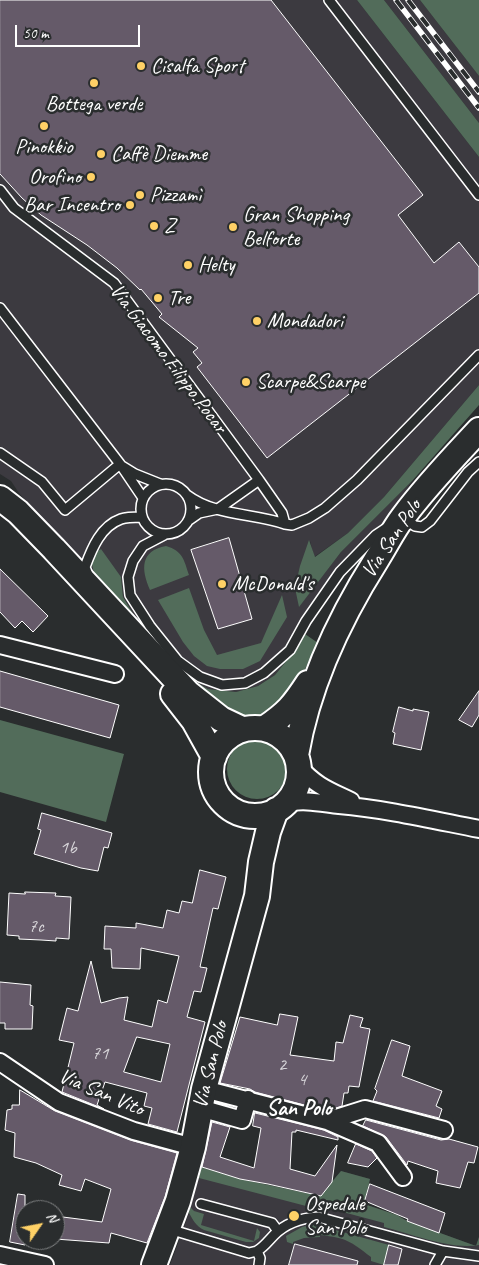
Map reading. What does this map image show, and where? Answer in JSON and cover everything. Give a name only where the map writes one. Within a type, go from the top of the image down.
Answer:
[{"type":"main road","name":"Via San Polo","points":[[261,862],[252,837],[237,812],[220,798],[215,789],[212,778],[214,757],[220,745],[230,736],[253,729],[284,715],[294,705],[323,660],[351,601],[402,518],[441,470],[479,430]]},
{"type":"main road","points":[[0,498],[18,512],[54,549],[188,693],[214,715],[253,729],[275,732],[284,738],[298,761]]},
{"type":"main road","points":[[0,516],[44,559],[185,708],[214,757]]},
{"type":"main road","name":"Via San Polo","points":[[154,1265],[169,1229],[193,1147],[202,1098],[256,896],[268,832],[281,807],[294,792],[299,780],[300,732],[323,660]]},
{"type":"main road","points":[[237,812],[250,815],[264,815],[281,807]]},
{"type":"street","points":[[0,645],[115,674]]},
{"type":"street","points":[[298,761],[308,778],[320,787],[362,806]]},
{"type":"street","points":[[281,807],[298,801],[362,806],[479,829]]},
{"type":"street","name":"Via San Vito","points":[[0,1062],[60,1102],[134,1131],[193,1147]]},
{"type":"street","points":[[202,1098],[242,1120],[248,1099],[327,1121],[378,1143],[403,1177]]},
{"type":"street","points":[[327,1121],[364,1109],[444,1130]]},
{"type":"street","points":[[0,1255],[45,1265]]},
{"type":"lane","points":[[329,0],[479,194]]},
{"type":"lane","name":"Via Giacomo Filippo Pocar","points":[[0,190],[14,208],[114,283],[259,480],[282,513],[285,524]]},
{"type":"lane","points":[[0,308],[120,464],[143,498]]},
{"type":"lane","points":[[120,464],[135,474],[160,484],[175,486],[198,504],[292,525],[326,508],[357,480],[479,355]]},
{"type":"lane","points":[[0,453],[42,482],[65,510],[120,464]]},
{"type":"lane","points":[[259,480],[218,510],[199,513],[176,533],[164,535],[142,546],[133,561],[128,577],[130,595],[150,626],[178,661],[200,677],[222,685],[245,683],[264,673],[290,650],[306,621],[340,572],[376,535],[402,518],[415,526],[422,527],[430,521],[468,472],[479,462]]},
{"type":"lane","points":[[160,484],[153,487],[143,498],[140,504],[141,517],[150,529],[164,535]]},
{"type":"lane","points":[[187,495],[191,508],[188,521]]},
{"type":"lane","points":[[104,603],[91,584],[85,566],[93,544],[110,525],[122,518],[141,517]]},
{"type":"lane","points":[[201,1204],[272,1224],[278,1231]]},
{"type":"lane","points":[[169,1229],[249,1253],[262,1248],[278,1231],[294,1221],[318,1217],[442,1251],[479,1256],[473,1265]]},
{"type":"lane","points":[[257,1251],[260,1258],[259,1265]]},
{"type":"lane","points":[[435,1265],[442,1251]]},
{"type":"shaded area","name":"Gran Shopping Belforte","points":[[0,0],[357,0],[479,157],[479,385],[384,497],[348,533],[314,557],[310,541],[299,606],[341,552],[412,481],[365,552],[341,576],[296,649],[275,675],[258,686],[236,692],[208,689],[184,675],[141,627],[123,597],[121,577],[93,563],[95,574],[79,560],[19,493],[11,481],[0,474]]},
{"type":"shaded area","points":[[384,0],[420,0],[479,76],[479,123]]},
{"type":"shaded area","name":"Ospedale San Polo","points":[[201,1167],[240,1179],[320,1196],[341,1171],[370,1179],[364,1204],[476,1246],[479,1237],[479,1265],[170,1265],[189,1213]]},
{"type":"green space","points":[[357,0],[384,0],[479,123],[479,157]]},
{"type":"green space","points":[[420,0],[479,0],[479,76]]},
{"type":"green space","points":[[479,385],[479,405],[412,481],[341,552],[299,607],[295,588],[309,540],[315,557],[348,533],[384,497]]},
{"type":"green space","points":[[166,546],[179,553],[189,575],[150,590],[145,575],[145,562],[151,552]]},
{"type":"green space","points":[[101,549],[121,577],[123,597],[141,627],[184,675],[208,689],[236,692],[258,686],[275,675],[296,649],[305,634],[318,643],[293,691],[271,713],[257,718],[240,718],[220,712],[107,597],[93,570],[92,564],[94,554]]},
{"type":"green space","points":[[189,588],[204,630],[217,655],[261,643],[282,595],[287,617],[260,661],[243,669],[220,669],[207,666],[194,656],[183,642],[158,600]]},
{"type":"green space","points":[[0,720],[124,754],[106,822],[0,792]]},
{"type":"green space","points":[[257,739],[274,744],[282,752],[287,769],[282,786],[274,794],[257,799],[240,794],[232,786],[227,769],[232,752],[240,744]]},
{"type":"green space","points":[[201,1167],[240,1179],[320,1196],[341,1171],[370,1179],[364,1204],[474,1245],[456,1245],[431,1240],[384,1227],[384,1223],[324,1207],[306,1206],[199,1178]]},
{"type":"green space","points":[[190,1207],[194,1211],[204,1214],[201,1225],[254,1241],[257,1228],[260,1232],[259,1238],[253,1242],[246,1242],[204,1230],[192,1218],[189,1213]]},
{"type":"green space","points":[[310,1225],[321,1226],[389,1245],[384,1265],[371,1261],[371,1257],[358,1247],[336,1237],[320,1235],[320,1237],[304,1238],[293,1242],[293,1244],[287,1242],[286,1236],[302,1227]]},
{"type":"building","name":"Gran Shopping Belforte","points":[[0,0],[271,0],[423,195],[398,215],[434,263],[459,242],[479,267],[479,293],[267,458],[197,367],[202,363],[193,352],[198,348],[159,317],[162,314],[141,289],[87,245],[41,215],[0,174]]},
{"type":"building","name":"McDonald's","points":[[229,538],[252,619],[218,629],[191,550]]},
{"type":"building","points":[[0,569],[48,616],[33,632],[22,621],[15,628],[0,612]]},
{"type":"building","points":[[0,671],[119,705],[110,738],[0,707]]},
{"type":"building","points":[[479,691],[479,715],[472,727],[459,720]]},
{"type":"building","points":[[399,707],[413,711],[413,709],[429,712],[421,750],[393,744],[395,733],[393,732]]},
{"type":"building","points":[[42,813],[112,833],[108,848],[104,847],[98,871],[34,854],[41,830],[38,829]]},
{"type":"building","points":[[200,870],[226,877],[218,909],[213,908],[200,967],[207,968],[201,992],[194,991],[187,1017],[205,1022],[177,1132],[148,1124],[152,1108],[144,1106],[147,1093],[105,1082],[97,1105],[104,1109],[62,1092],[74,1043],[59,1040],[67,1008],[78,1011],[91,961],[101,1003],[128,997],[124,1020],[152,1027],[158,1000],[167,1003],[179,956],[141,948],[140,969],[112,968],[111,949],[104,949],[105,926],[136,928],[136,923],[163,928],[167,910],[179,913],[182,901],[192,903]],"holes":[[[137,1037],[170,1044],[161,1082],[124,1072]]]},
{"type":"building","points":[[25,892],[56,893],[55,896],[71,897],[69,939],[56,938],[56,941],[19,939],[19,936],[7,935],[9,893],[25,894]]},
{"type":"building","points":[[0,982],[31,985],[30,1005],[33,1006],[32,1029],[5,1029],[5,1023],[0,1023]]},
{"type":"building","points":[[280,1014],[298,1017],[290,1055],[334,1061],[336,1042],[343,1043],[350,1015],[363,1018],[360,1027],[370,1029],[359,1087],[349,1086],[348,1093],[344,1093],[342,1106],[327,1111],[255,1092],[250,1089],[220,1083],[240,1017],[277,1025]]},
{"type":"building","points":[[392,1040],[410,1046],[402,1076],[442,1091],[436,1106],[442,1109],[439,1118],[373,1101],[377,1091],[375,1089]]},
{"type":"building","points":[[20,1090],[55,1111],[130,1140],[177,1153],[165,1197],[147,1243],[111,1233],[109,1243],[65,1240],[65,1217],[102,1222],[111,1189],[85,1179],[81,1191],[59,1185],[62,1175],[36,1163],[14,1157],[15,1133],[5,1130],[7,1110],[12,1109],[12,1105],[19,1105]]},
{"type":"building","points":[[255,1113],[324,1130],[338,1137],[338,1140],[296,1130],[296,1132],[292,1132],[290,1169],[315,1176],[337,1145],[332,1182],[321,1196],[240,1179],[202,1167],[212,1122],[230,1127],[220,1157],[254,1168],[261,1128],[253,1126]]},
{"type":"building","points":[[366,1120],[441,1140],[449,1139],[478,1147],[474,1163],[468,1162],[460,1188],[436,1183],[438,1171],[408,1161],[407,1165],[386,1137],[363,1126]]},
{"type":"building","points":[[356,1144],[372,1151],[377,1158],[368,1167],[348,1163]]},
{"type":"building","points":[[370,1184],[445,1213],[439,1233],[407,1221],[408,1219],[365,1201]]},
{"type":"building","points":[[18,1194],[25,1195],[25,1200],[17,1200]]},
{"type":"building","points":[[15,1212],[15,1243],[10,1242]]},
{"type":"building","points":[[295,1244],[358,1261],[357,1265],[289,1265]]},
{"type":"building","points":[[389,1245],[402,1249],[398,1265],[384,1265]]},
{"type":"railway","points":[[396,0],[479,108]]},
{"type":"railway","points":[[408,0],[479,92]]},
{"type":"place","name":"Cisalfa Sport","points":[[141,66]]},
{"type":"place","name":"Bottega verde","points":[[94,83]]},
{"type":"place","name":"Pinokkio","points":[[44,126]]},
{"type":"place","name":"Caffè Diemme","points":[[101,154]]},
{"type":"place","name":"Orofino","points":[[91,177]]},
{"type":"place","name":"Pizzamì","points":[[140,195]]},
{"type":"place","name":"Bar Incentro","points":[[130,205]]},
{"type":"place","name":"Z","points":[[154,226]]},
{"type":"place","name":"Gran Shopping Belforte","points":[[233,227]]},
{"type":"place","name":"Helty","points":[[188,265]]},
{"type":"place","name":"Tre","points":[[158,298]]},
{"type":"place","name":"Mondadori","points":[[257,321]]},
{"type":"place","name":"Scarpe&Scarpe","points":[[246,382]]},
{"type":"place","name":"McDonald's","points":[[222,584]]},
{"type":"place","name":"Ospedale San Polo","points":[[294,1216]]},
{"type":"district","name":"San Polo","points":[[299,1109]]}]
